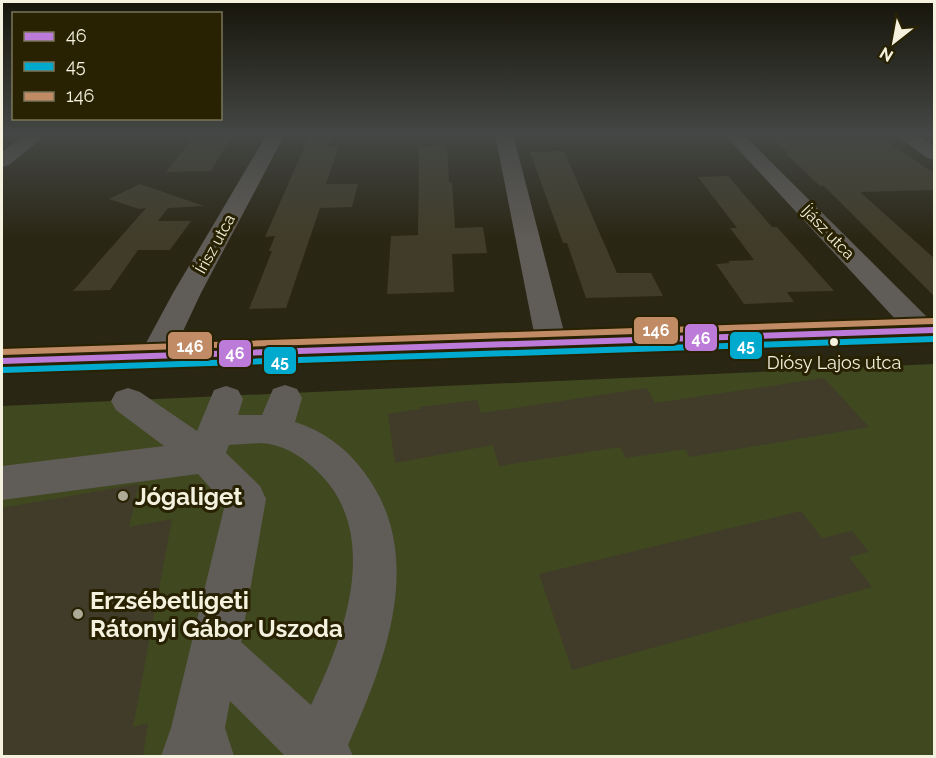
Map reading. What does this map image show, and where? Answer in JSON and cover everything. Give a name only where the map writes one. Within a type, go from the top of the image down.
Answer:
[{"type":"street","name":"Írisz utca","points":[[156,356],[256,169]]},
{"type":"street","points":[[512,169],[551,341]]},
{"type":"street","name":"Íjász utca","points":[[768,169],[928,330]]},
{"type":"street","points":[[2,361],[928,330]]},
{"type":"street","points":[[128,401],[216,429],[246,500],[214,651],[197,747]]},
{"type":"street","points":[[2,483],[280,414],[308,443],[328,455],[346,475],[364,504],[376,542],[375,587],[364,638],[344,697],[319,754],[214,651]]},
{"type":"green space","points":[[934,364],[934,756],[2,756],[2,406]]},
{"type":"building","points":[[168,169],[212,169],[211,171],[166,172]]},
{"type":"building","points":[[295,169],[331,169],[326,184],[358,184],[352,207],[320,208],[286,308],[249,309],[272,251],[269,251],[275,236],[265,237]]},
{"type":"building","points":[[419,169],[448,169],[449,183],[452,182],[455,228],[483,227],[487,253],[452,254],[454,292],[387,294],[391,236],[418,235]]},
{"type":"building","points":[[536,169],[572,169],[617,273],[651,273],[663,296],[586,298],[567,243],[563,243]]},
{"type":"building","points":[[802,169],[928,169],[934,173],[934,190],[860,192],[934,258],[934,296],[824,186],[820,186]]},
{"type":"building","points":[[728,176],[772,227],[777,227],[834,291],[787,292],[794,302],[744,304],[716,264],[754,260],[730,228],[737,228],[698,177]]},
{"type":"building","points":[[140,184],[204,206],[168,208],[158,221],[191,221],[170,250],[138,250],[110,290],[73,291],[146,208],[139,209],[109,199]]},
{"type":"building","points":[[824,378],[869,427],[690,457],[685,449],[626,458],[620,447],[499,466],[493,445],[395,463],[388,414],[420,409],[420,407],[477,400],[481,413],[647,388],[655,403]]},
{"type":"building","name":"Erzsébetligeti Rátonyi Gábor Uszoda","points":[[139,484],[129,527],[172,519],[133,727],[148,723],[143,756],[2,756],[2,508]]},
{"type":"building","points":[[801,511],[822,538],[852,531],[869,552],[849,557],[872,587],[572,670],[539,574]]},
{"type":"transit line","name":"146","points":[[2,352],[934,321]]},
{"type":"transit line","name":"46","points":[[2,361],[934,330]]},
{"type":"transit line","name":"45","points":[[2,370],[934,339]]},
{"type":"place","name":"Diósy Lajos utca","points":[[834,342]]},
{"type":"place","name":"Jógaliget","points":[[123,496]]},
{"type":"place","name":"Erzsébetligeti Rátonyi Gábor Uszoda","points":[[78,614]]}]
